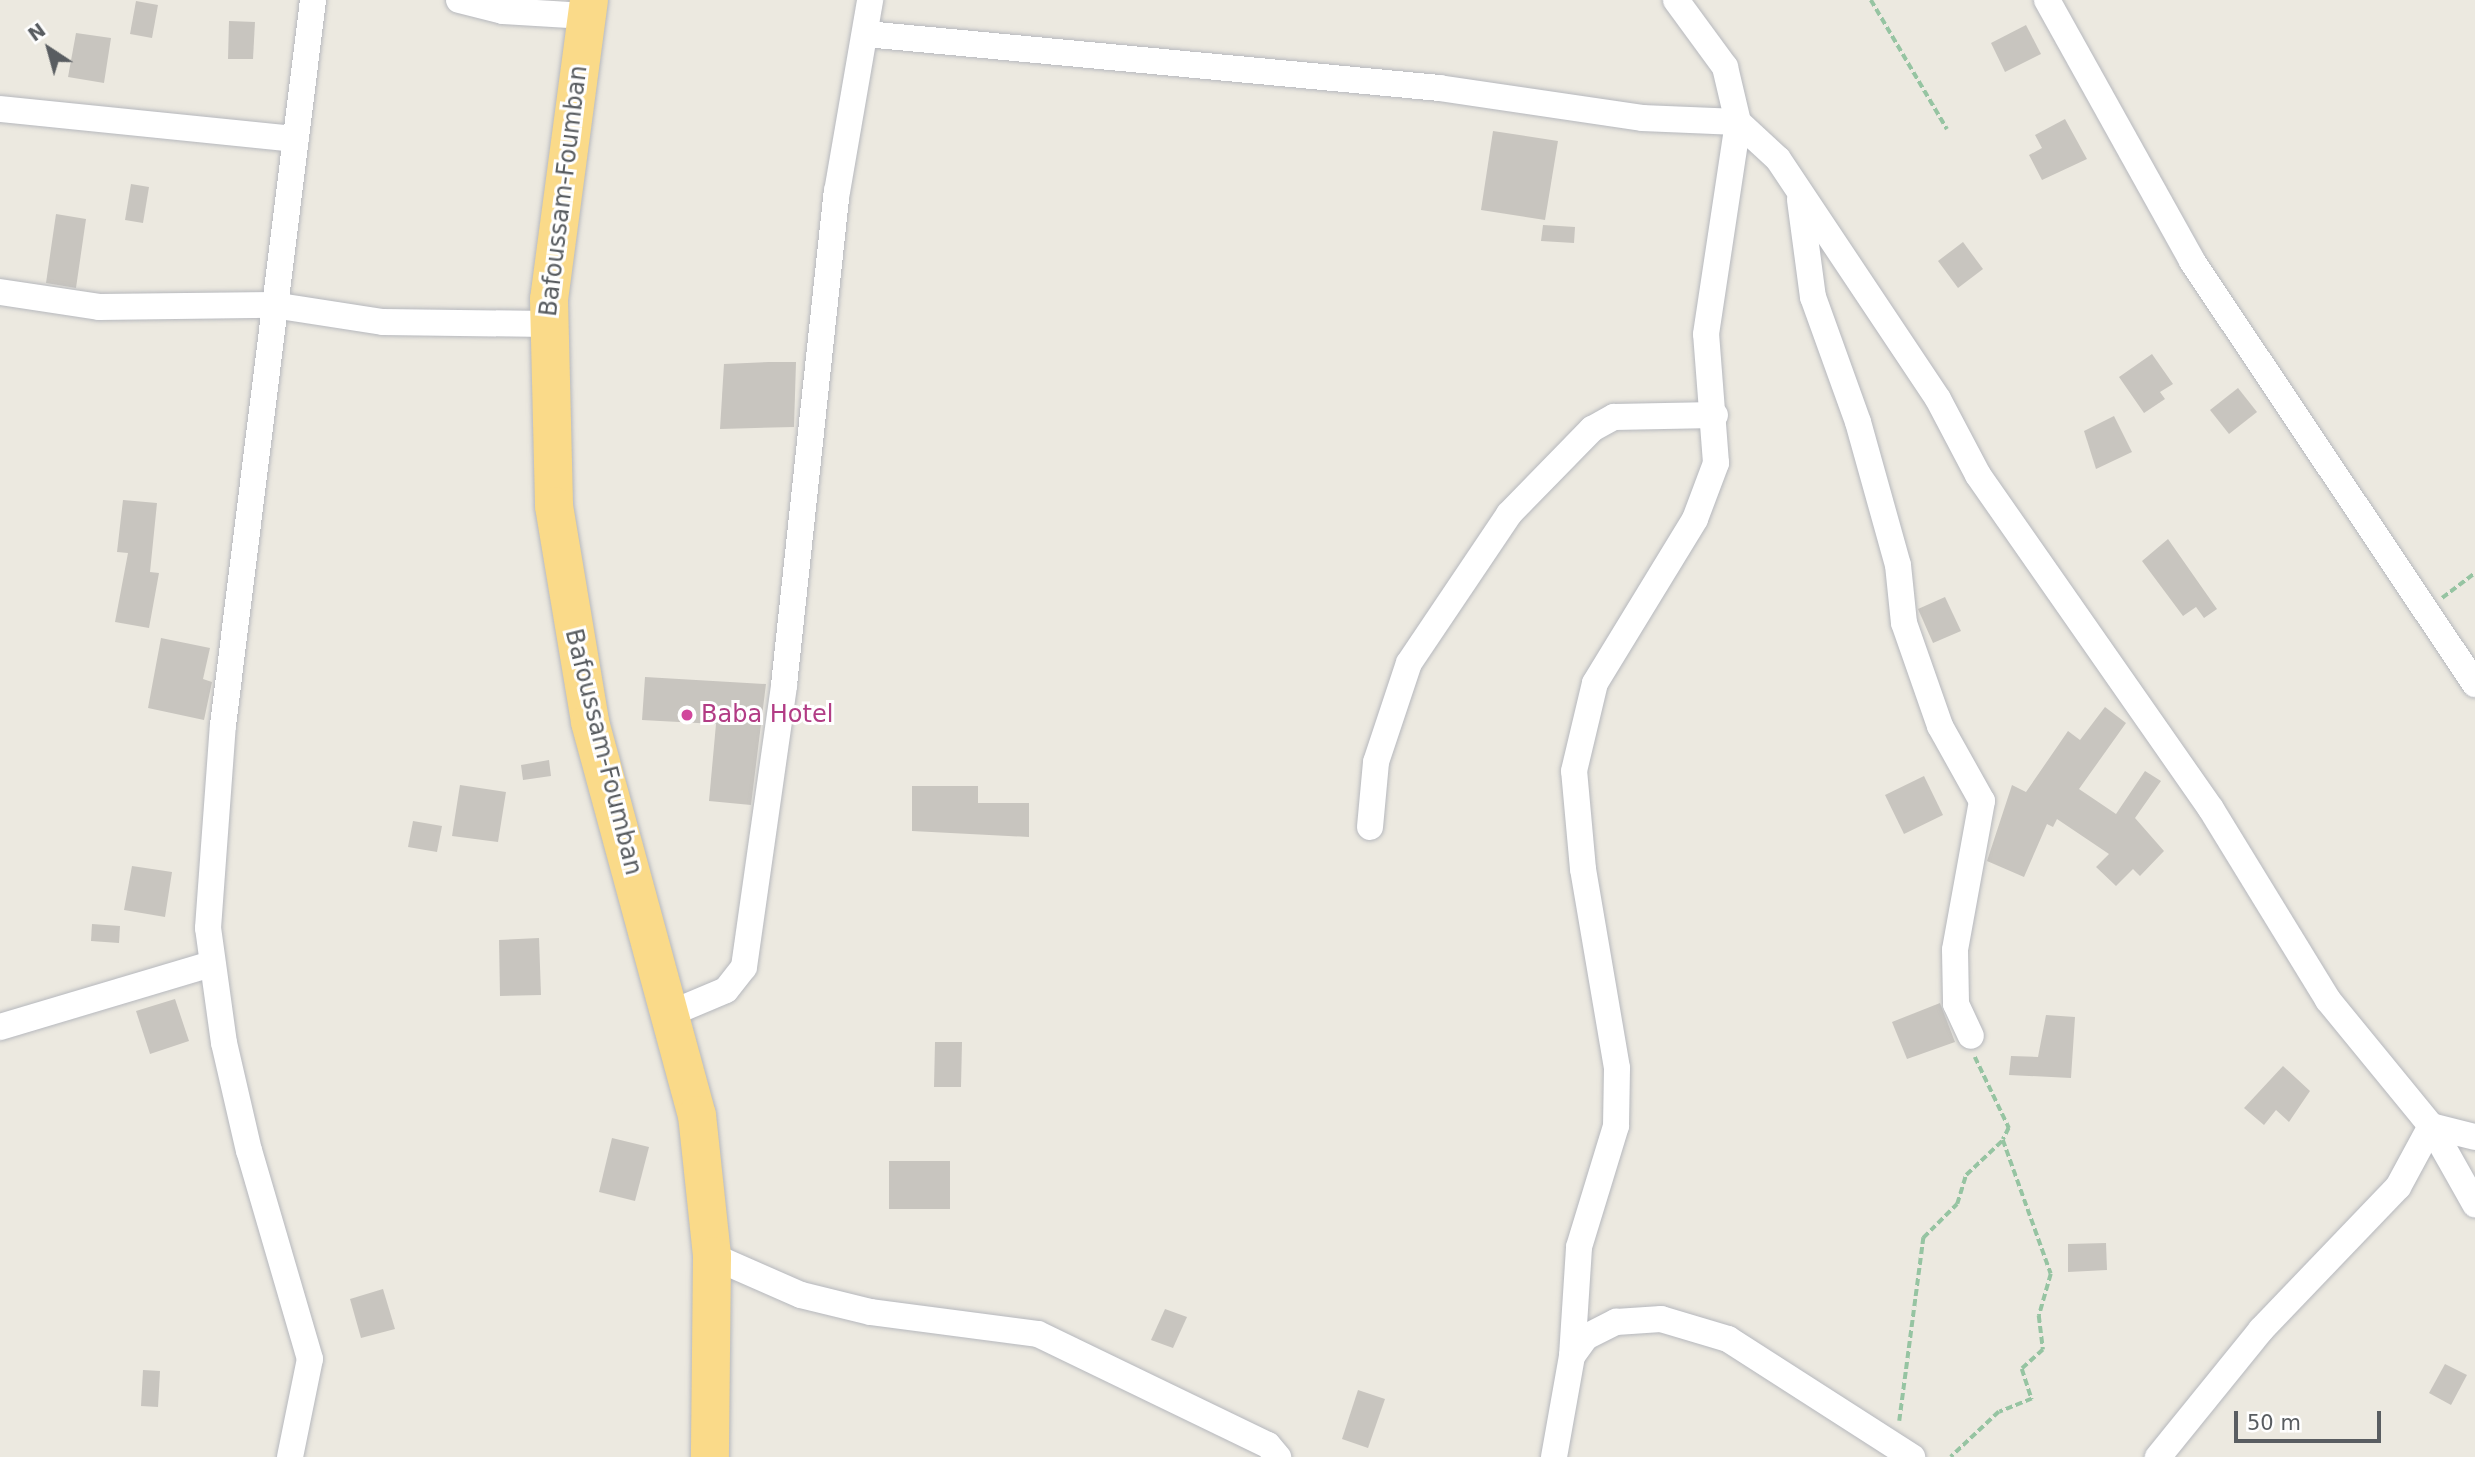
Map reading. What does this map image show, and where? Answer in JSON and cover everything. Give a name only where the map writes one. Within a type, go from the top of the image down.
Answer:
[{"type":"highway","name":"Bafoussam-Foumban","points":[[588,8],[557,206],[548,324],[554,506],[566,608],[590,722],[674,1012],[697,1115],[712,1256],[710,1457]]},
{"type":"street","points":[[290,1457],[310,1359],[249,1151],[212,964],[208,929],[223,725],[261,448],[273,305],[313,0]]},
{"type":"street","points":[[459,0],[502,11],[588,8]]},
{"type":"street","points":[[674,1012],[726,990],[744,967],[785,685],[838,192],[870,0]]},
{"type":"street","points":[[1554,1457],[1572,1356],[1579,1248],[1616,1126],[1617,1068],[1583,869],[1574,771],[1595,683],[1708,491],[1716,463],[1715,415],[1706,334],[1738,122],[1725,66],[1676,0]]},
{"type":"street","points":[[2047,0],[2230,321],[2430,608],[2475,684]]},
{"type":"street","points":[[866,34],[1439,88],[1642,118],[1738,122],[1778,159],[1799,195],[1938,399],[1978,475],[2211,808],[2329,1000],[2431,1126],[2475,1204]]},
{"type":"street","points":[[0,109],[295,139]]},
{"type":"street","points":[[1799,195],[1813,297],[1858,422],[1898,565],[1904,623],[1940,726],[1982,801],[1955,950],[1956,1004],[1970,1036]]},
{"type":"street","points":[[0,292],[99,307],[273,305],[383,322],[548,324]]},
{"type":"street","points":[[1370,827],[1376,762],[1409,663],[1509,514],[1592,429],[1614,418],[1715,415]]},
{"type":"street","points":[[0,1027],[212,964]]},
{"type":"street","points":[[2431,1126],[2475,1137]]},
{"type":"street","points":[[2158,1457],[2260,1330],[2398,1186],[2431,1126]]},
{"type":"street","points":[[712,1256],[802,1295],[871,1312],[1038,1334],[1257,1440],[1278,1457]]},
{"type":"street","points":[[1572,1356],[1586,1337],[1616,1322],[1661,1319],[1728,1339],[1905,1452]]},
{"type":"path","points":[[1871,0],[1948,129]]},
{"type":"path","points":[[2430,608],[2475,573]]},
{"type":"path","points":[[1905,1452],[1905,1351],[1922,1278],[1923,1238],[1957,1205],[1966,1175],[2003,1140],[2009,1128],[1982,1082],[1970,1036]]},
{"type":"path","points":[[1951,1457],[1999,1412],[2032,1399],[2022,1369],[2043,1350],[2039,1316],[2051,1274],[2003,1140]]},
{"type":"building","points":[[136,1],[158,5],[152,38],[130,34]]},
{"type":"building","points":[[229,21],[255,22],[253,59],[228,59]]},
{"type":"building","points":[[2026,25],[2041,54],[2005,72],[1991,43]]},
{"type":"building","points":[[76,33],[111,38],[104,83],[68,77]]},
{"type":"building","points":[[2065,119],[2087,159],[2042,180],[2029,155],[2042,148],[2035,135]]},
{"type":"building","points":[[1493,131],[1558,141],[1545,220],[1481,210]]},
{"type":"building","points":[[131,184],[149,187],[143,223],[125,220]]},
{"type":"building","points":[[56,214],[86,219],[76,288],[46,283]]},
{"type":"building","points":[[1543,225],[1575,227],[1574,243],[1541,241]]},
{"type":"building","points":[[1963,242],[1983,269],[1958,288],[1938,261]]},
{"type":"building","points":[[2152,354],[2173,384],[2160,392],[2165,399],[2144,413],[2119,377]]},
{"type":"building","points":[[796,362],[794,427],[720,429],[724,364]]},
{"type":"building","points":[[2238,388],[2257,412],[2229,434],[2210,410]]},
{"type":"building","points":[[2114,416],[2132,452],[2096,469],[2084,431]]},
{"type":"building","points":[[123,500],[157,503],[150,572],[159,573],[149,628],[115,622],[128,553],[117,552]]},
{"type":"building","points":[[2168,539],[2217,609],[2204,618],[2196,607],[2183,616],[2142,561]]},
{"type":"building","points":[[1945,597],[1961,631],[1933,643],[1918,609]]},
{"type":"building","points":[[161,638],[210,648],[203,679],[212,682],[204,720],[148,708]]},
{"type":"building","points":[[645,677],[766,684],[751,805],[709,801],[716,724],[642,720]]},
{"type":"building","points":[[2105,707],[2126,723],[2079,789],[2116,814],[2145,771],[2161,781],[2135,818],[2164,851],[2140,876],[2133,869],[2116,886],[2096,867],[2109,854],[2057,819],[2053,827],[2047,824],[2024,877],[1987,861],[2012,785],[2026,792],[2068,731],[2080,740]]},
{"type":"building","points":[[549,760],[551,776],[523,780],[521,765]]},
{"type":"building","points":[[1924,776],[1943,815],[1904,834],[1885,795]]},
{"type":"building","points":[[460,785],[506,792],[498,842],[452,836]]},
{"type":"building","points":[[912,786],[978,786],[978,803],[1029,803],[1029,837],[912,831]]},
{"type":"building","points":[[413,821],[442,826],[437,852],[408,847]]},
{"type":"building","points":[[132,866],[172,872],[165,917],[124,910]]},
{"type":"building","points":[[92,924],[120,926],[119,943],[91,941]]},
{"type":"building","points":[[539,938],[541,995],[500,996],[499,940]]},
{"type":"building","points":[[175,999],[189,1041],[150,1054],[136,1011]]},
{"type":"building","points":[[1940,1003],[1955,1042],[1907,1059],[1892,1022]]},
{"type":"building","points":[[2046,1015],[2075,1017],[2071,1078],[2009,1075],[2011,1056],[2038,1057]]},
{"type":"building","points":[[935,1042],[962,1042],[961,1087],[934,1087]]},
{"type":"building","points":[[2283,1066],[2310,1091],[2289,1122],[2276,1110],[2264,1125],[2244,1108]]},
{"type":"building","points":[[612,1138],[649,1147],[635,1201],[599,1192]]},
{"type":"building","points":[[889,1161],[950,1161],[950,1209],[889,1209]]},
{"type":"building","points":[[2106,1243],[2107,1270],[2068,1272],[2068,1244]]},
{"type":"building","points":[[383,1289],[395,1329],[361,1338],[350,1299]]},
{"type":"building","points":[[1165,1309],[1187,1317],[1173,1348],[1151,1340]]},
{"type":"building","points":[[2445,1364],[2467,1375],[2451,1405],[2429,1393]]},
{"type":"building","points":[[143,1370],[160,1371],[158,1407],[141,1406]]},
{"type":"building","points":[[1358,1390],[1385,1399],[1368,1448],[1342,1439]]},
{"type":"place","name":"Baba Hotel","points":[[687,715]]}]
